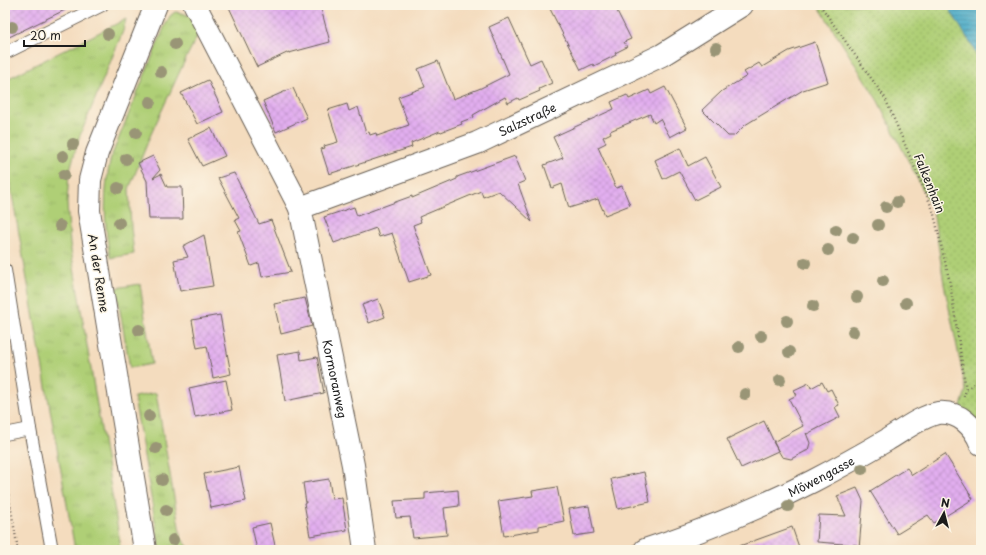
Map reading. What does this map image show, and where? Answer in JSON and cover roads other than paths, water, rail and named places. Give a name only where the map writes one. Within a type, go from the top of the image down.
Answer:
[{"type":"street","name":"An der Renne","points":[[145,550],[89,210],[90,180],[97,153],[156,5]]},
{"type":"street","points":[[195,5],[300,208]]},
{"type":"street","name":"Salzstraße","points":[[300,208],[477,143],[662,55],[742,5]]},
{"type":"street","name":"Kormoranweg","points":[[300,208],[353,465],[365,550]]},
{"type":"street","name":"Möwengasse","points":[[645,550],[697,533],[757,509],[834,470],[926,417],[938,413],[949,413],[958,416],[969,424],[981,444]]},
{"type":"lane","points":[[5,53],[102,5]]},
{"type":"lane","points":[[5,270],[30,429],[52,550]]},
{"type":"lane","points":[[5,434],[30,429]]},
{"type":"water","points":[[947,5],[981,5],[981,64],[971,44]]}]
